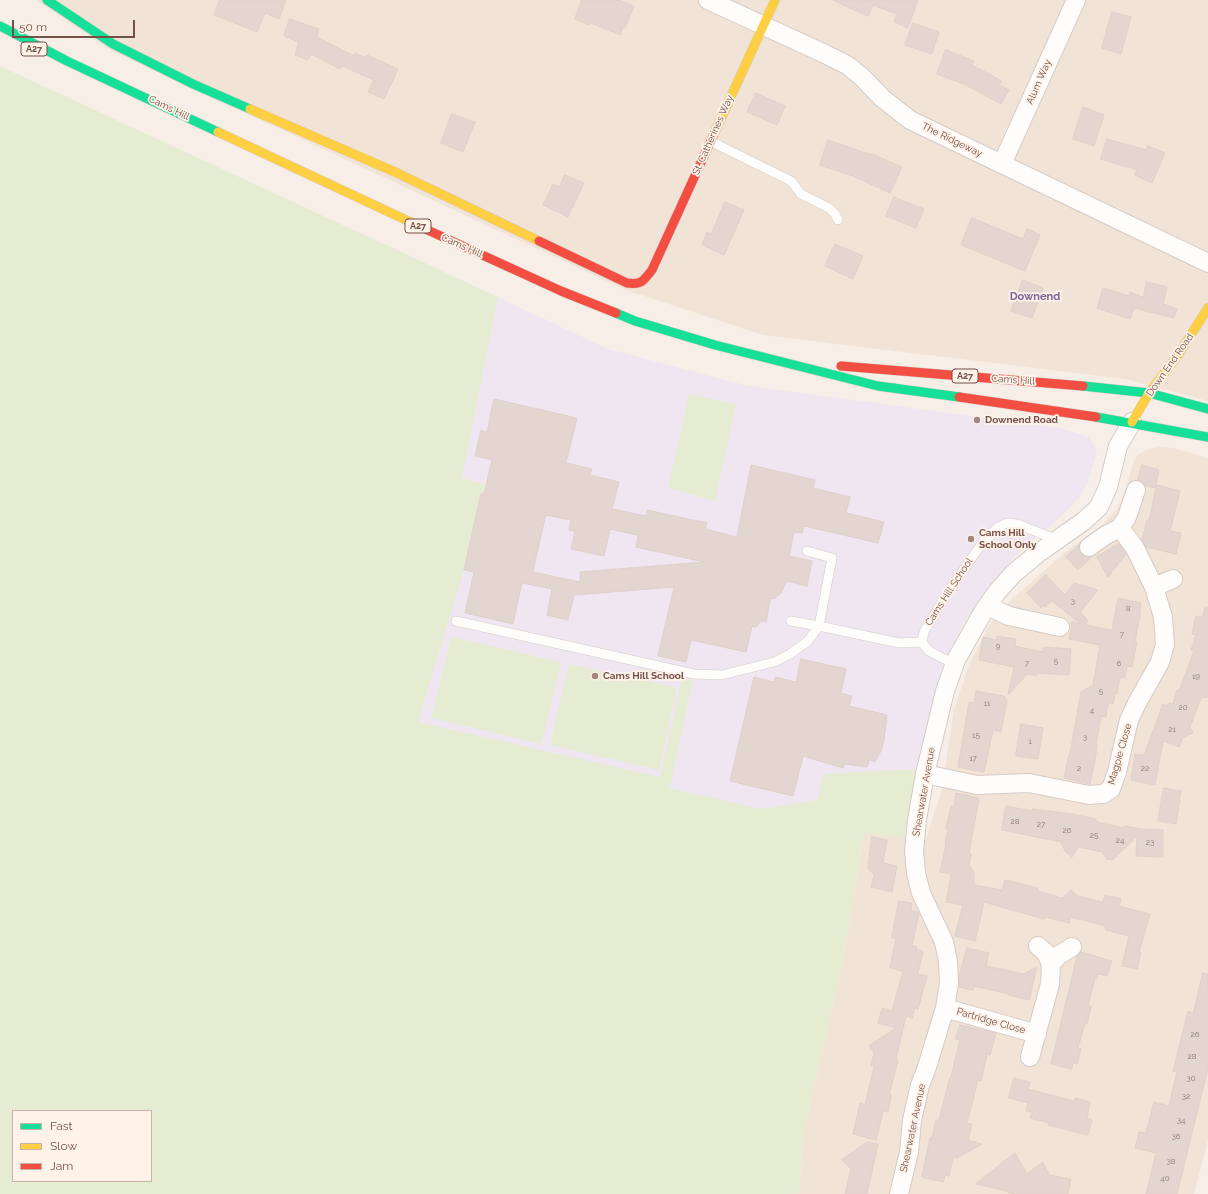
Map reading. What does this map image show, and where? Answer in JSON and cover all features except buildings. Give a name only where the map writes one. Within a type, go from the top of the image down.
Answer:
[{"type":"main road","name":"St. Catherines Way","points":[[47,0],[113,44],[193,84],[395,172],[627,283],[637,285],[641,283],[652,270],[775,0]]},
{"type":"main road","name":"Cams Hill","points":[[0,26],[67,61],[420,227],[561,291],[635,321],[715,345],[878,386],[1132,422]]},
{"type":"main road","name":"Cams Hill","points":[[0,37],[67,61]]},
{"type":"main road","name":"Down End Road","points":[[1132,422],[1149,393],[1178,355],[1208,308]]},
{"type":"main road","name":"Cams Hill","points":[[781,361],[1080,385],[1149,393]]},
{"type":"main road","name":"A27","points":[[1149,393],[1208,409]]},
{"type":"main road","name":"A27","points":[[1132,422],[1208,437]]},
{"type":"street","name":"The Ridgeway","points":[[708,0],[847,65],[882,98],[910,120],[1208,263]]},
{"type":"street","name":"Alum Way","points":[[1002,164],[1076,0]]},
{"type":"street","name":"Shearwater Avenue","points":[[902,1193],[912,1120],[920,1085],[945,1008],[949,983],[948,961],[944,942],[921,893],[916,873],[914,850],[917,820],[925,774],[945,691],[954,664],[966,641],[997,592],[1014,574],[1037,554],[1084,521],[1099,507],[1108,487],[1118,446],[1132,422]]},
{"type":"street","points":[[1089,547],[1106,535],[1120,528],[1127,517],[1136,490]]},
{"type":"street","name":"Magpie Close","points":[[925,774],[977,785],[1029,783],[1089,795],[1103,794],[1111,789],[1117,772],[1129,720],[1160,662],[1165,645],[1163,617],[1154,587],[1135,548],[1120,528]]},
{"type":"street","points":[[1154,587],[1173,579]]},
{"type":"street","points":[[988,606],[1009,616],[1060,627]]},
{"type":"street","points":[[1038,946],[1046,953],[1051,964],[1059,955],[1072,947]]},
{"type":"street","name":"Partridge Close","points":[[1030,1058],[1050,984],[1051,964]]},
{"type":"street","name":"Partridge Close","points":[[945,1008],[1036,1034]]},
{"type":"lane","points":[[710,141],[791,181],[801,194],[829,208],[838,220]]},
{"type":"lane","name":"Cams Hill School","points":[[922,642],[924,632],[949,590],[983,542],[998,527],[1007,523],[1017,524],[1058,540]]},
{"type":"lane","points":[[456,621],[694,674],[722,675],[774,662],[790,654],[808,641],[819,626],[832,558],[807,551]]},
{"type":"lane","points":[[791,622],[819,626],[899,643],[922,642],[929,651],[954,664]]},
{"type":"shaded area","points":[[36,0],[1208,0],[1208,401],[1125,379],[763,335],[626,290],[112,51]]},
{"type":"shaded area","name":"Cams Hill School","points":[[355,230],[608,349],[749,386],[1061,428],[1089,437],[1097,450],[1088,483],[1079,498],[1053,524],[1021,550],[991,584],[965,621],[944,662],[936,689],[904,837],[864,833],[843,960],[803,1135],[253,1029]]},
{"type":"shaded area","points":[[1159,447],[1173,448],[1208,458],[1208,1140],[1194,1194],[799,1194],[803,1135],[843,960],[864,833],[926,839],[942,789],[954,709],[969,665],[989,625],[1009,602],[1065,552],[1102,525],[1117,509],[1124,494],[1134,460],[1139,454],[1149,449]]},
{"type":"green space","points":[[0,66],[498,297],[462,478],[487,485],[481,494],[464,570],[418,722],[660,777],[682,678],[693,680],[670,788],[761,809],[817,800],[824,774],[918,769],[904,837],[864,833],[843,960],[803,1135],[799,1194],[0,1194]]},
{"type":"green space","points":[[689,394],[736,404],[715,501],[668,488]]},
{"type":"green space","points":[[451,637],[561,662],[542,744],[431,718]]},
{"type":"green space","points":[[569,664],[677,688],[659,770],[550,745]]},
{"type":"traffic: fast","points":[[47,0],[113,44],[193,84],[250,109]]},
{"type":"traffic: fast","points":[[0,26],[67,61],[218,132]]},
{"type":"traffic: fast","points":[[616,313],[635,321],[715,345],[878,386],[959,397]]},
{"type":"traffic: fast","points":[[1083,386],[1149,393],[1208,409]]},
{"type":"traffic: fast","points":[[1096,417],[1208,437]]},
{"type":"traffic: slow","points":[[713,136],[775,0]]},
{"type":"traffic: slow","points":[[250,109],[395,172],[539,241]]},
{"type":"traffic: slow","points":[[218,132],[421,227]]},
{"type":"traffic: slow","points":[[1132,422],[1149,393],[1178,355],[1208,308]]},
{"type":"traffic: jam","points":[[539,241],[627,283],[639,283],[652,270],[713,136]]},
{"type":"traffic: jam","points":[[421,227],[561,291],[616,313]]},
{"type":"traffic: jam","points":[[841,366],[1083,386]]},
{"type":"traffic: jam","points":[[959,397],[1096,417]]},
{"type":"place","name":"Downend Road","points":[[977,420]]},
{"type":"place","name":"Cams Hill School Only","points":[[971,539]]},
{"type":"place","name":"Cams Hill School","points":[[595,676]]},
{"type":"district","name":"Downend","points":[[1035,297]]}]
